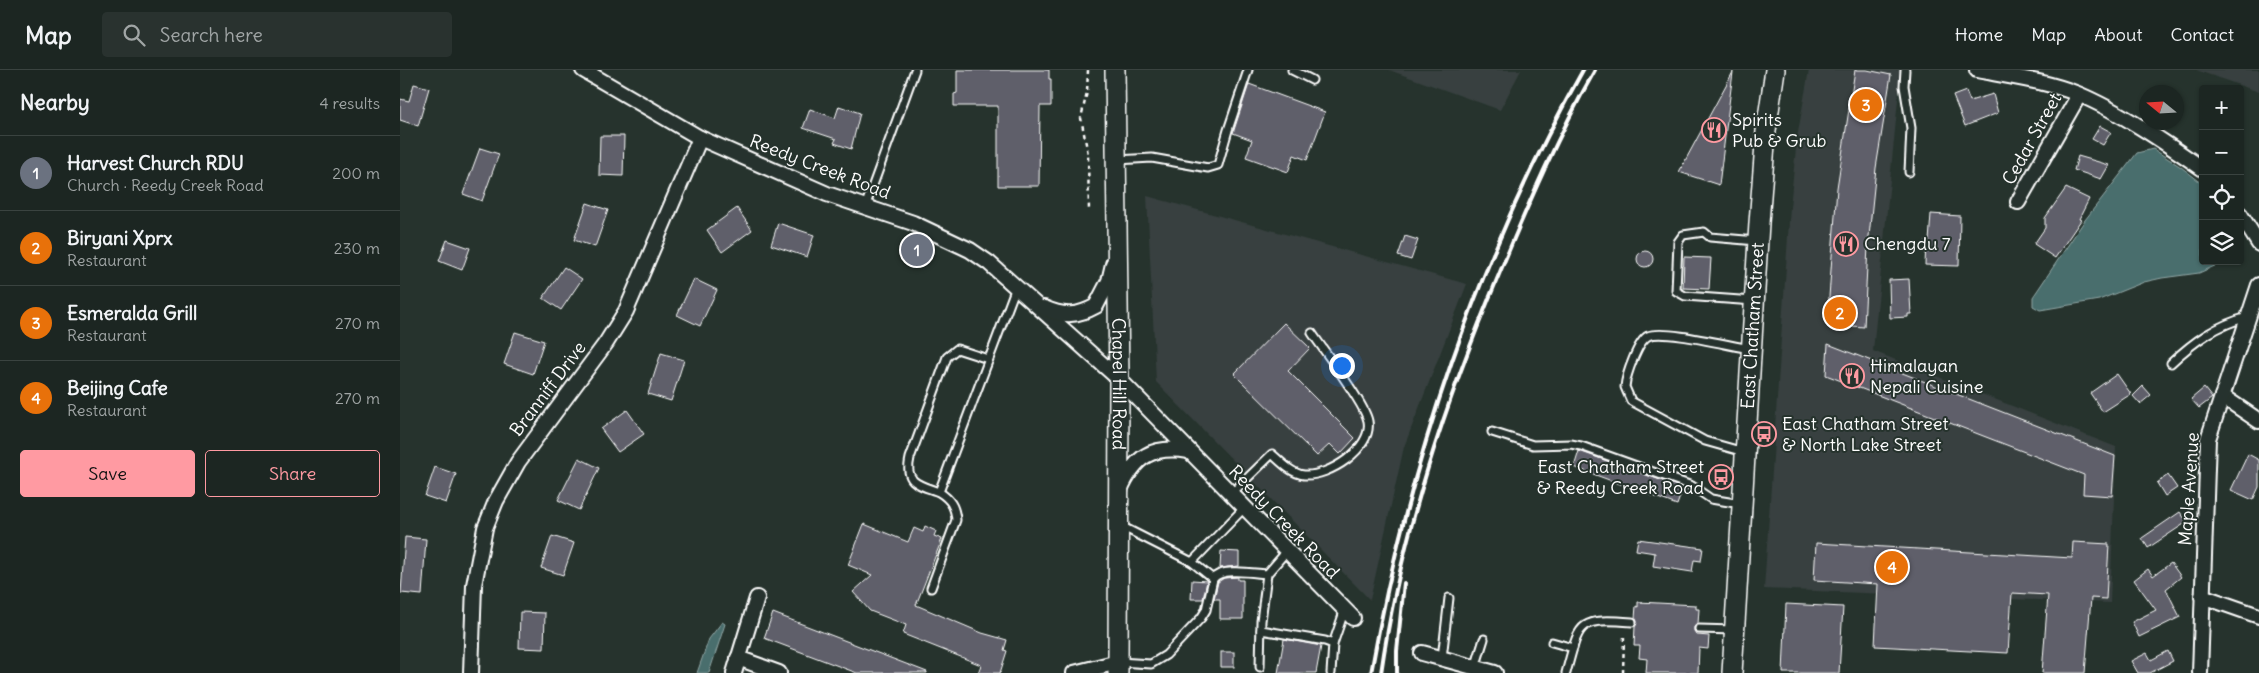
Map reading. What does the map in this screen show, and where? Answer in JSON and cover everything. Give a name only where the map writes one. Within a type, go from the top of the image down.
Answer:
[{"type":"main road","name":"Chapel Hill Road","points":[[1115,70],[1120,490],[1118,668]]},
{"type":"main road","name":"Chapel Hill Road","points":[[1116,95],[1120,70]]},
{"type":"main road","name":"East Chatham Street","points":[[1732,673],[1757,242],[1766,131],[1775,70]]},
{"type":"street","name":"Reedy Creek Road","points":[[583,70],[700,138],[789,179],[913,223],[970,250],[1037,305],[1119,379],[1349,614]]},
{"type":"street","points":[[1977,70],[2056,87],[2079,95],[2140,129],[2199,166]]},
{"type":"street","name":"Cedar Street","points":[[2018,202],[2079,95]]},
{"type":"street","name":"Branniff Drive","points":[[471,673],[474,585],[485,528],[496,500],[518,462],[606,343],[626,310],[700,138]]},
{"type":"street","points":[[2244,220],[2259,244]]},
{"type":"street","name":"Reedy Creek Road","points":[[1037,305],[1058,314],[1074,315],[1096,306],[1109,281],[1118,244]]},
{"type":"street","name":"Maple Avenue","points":[[2200,673],[2207,448],[2222,396],[2259,285]]},
{"type":"street","points":[[2222,396],[2259,421]]},
{"type":"street","points":[[1120,490],[1135,464],[1148,453],[1176,449],[1189,451]]},
{"type":"street","points":[[2202,596],[2259,616]]},
{"type":"street","points":[[734,673],[757,598]]},
{"type":"street","points":[[1422,653],[1495,673]]},
{"type":"street","points":[[738,658],[779,673]]},
{"type":"street","points":[[1074,673],[1118,668]]},
{"type":"lane","points":[[865,207],[915,70]]},
{"type":"lane","points":[[1117,160],[1152,158],[1208,168],[1218,165],[1248,70]]},
{"type":"lane","points":[[1292,70],[1312,80]]},
{"type":"lane","points":[[1905,70],[1904,86],[1912,128],[1909,172]]},
{"type":"lane","points":[[1754,301],[1685,296],[1676,291],[1678,242],[1683,235],[1704,232],[1710,237],[1757,242]]},
{"type":"lane","points":[[939,492],[1016,287]]},
{"type":"lane","points":[[2171,363],[2201,337],[2217,328],[2248,317]]},
{"type":"lane","points":[[1232,494],[1272,454],[1293,471],[1302,475],[1312,475],[1349,458],[1364,441],[1369,428],[1364,411],[1312,333]]},
{"type":"lane","points":[[1744,452],[1705,440],[1648,410],[1631,400],[1625,387],[1640,342],[1649,336],[1665,334],[1751,349]]},
{"type":"lane","points":[[931,588],[956,520],[955,511],[951,502],[939,492],[919,485],[910,477],[908,465],[950,353],[962,350],[988,359]]},
{"type":"lane","points":[[1492,432],[1533,445],[1571,444],[1581,446],[1692,486],[1712,500],[1741,504]]},
{"type":"lane","points":[[1192,562],[1244,508]]},
{"type":"lane","points":[[1119,525],[1192,562],[1213,579]]},
{"type":"lane","points":[[1260,667],[1261,630],[1267,574],[1287,551]]},
{"type":"lane","points":[[1118,668],[1151,664],[1166,655],[1201,618],[1206,610],[1213,579],[1216,574],[1225,572],[1267,574]]},
{"type":"lane","points":[[1442,658],[1449,598]]},
{"type":"lane","points":[[1331,673],[1333,644],[1349,614]]},
{"type":"lane","points":[[1566,673],[1580,632],[1588,623],[1602,620],[1632,622]]},
{"type":"lane","points":[[1699,628],[1734,630]]},
{"type":"lane","points":[[1261,630],[1333,644]]},
{"type":"lane","points":[[1475,668],[1484,639]]},
{"type":"lane","points":[[1552,642],[1573,648]]},
{"type":"path","points":[[1088,70],[1087,92],[1081,118],[1088,154],[1089,212]]},
{"type":"path","points":[[1623,673],[1624,636]]},
{"type":"shaded area","points":[[1389,70],[1521,70],[1500,110]]},
{"type":"shaded area","points":[[1809,70],[1901,70],[1873,351],[2116,447],[2110,603],[1764,589],[1790,207],[1797,138]]},
{"type":"shaded area","points":[[2196,70],[2259,70],[2259,92],[2244,87],[2244,85],[2239,85]]},
{"type":"shaded area","points":[[1147,196],[1467,284],[1404,447],[1370,600],[1156,382]]},
{"type":"water","points":[[2153,149],[2199,181],[2199,265],[2217,265],[2199,273],[2144,282],[2099,300],[2040,310],[2033,306],[2033,297],[2085,220],[2137,153]]},
{"type":"water","points":[[722,622],[725,624],[709,673],[697,673],[709,639]]},
{"type":"building","points":[[957,70],[1049,70],[1051,106],[1040,106],[1039,186],[998,186],[998,106],[954,106],[954,94],[957,93]]},
{"type":"building","points":[[1855,70],[1867,70],[1891,75],[1876,168],[1868,246],[1864,327],[1827,324],[1837,188]]},
{"type":"building","name":"Spirits Pub & Grub","points":[[1733,72],[1719,185],[1679,172]]},
{"type":"building","points":[[414,84],[429,88],[418,126],[400,120],[400,99],[409,101]]},
{"type":"building","points":[[1249,84],[1325,112],[1307,160],[1294,155],[1288,172],[1246,157],[1252,140],[1233,133]]},
{"type":"building","points":[[1966,91],[1970,101],[1993,94],[1998,113],[1965,126],[1953,96]]},
{"type":"building","points":[[839,106],[860,113],[851,149],[834,143],[836,139],[803,128],[810,109],[835,118]]},
{"type":"building","points":[[2100,126],[2111,132],[2103,145],[2092,139]]},
{"type":"building","points":[[600,136],[624,136],[623,176],[599,175]]},
{"type":"building","points":[[480,148],[499,154],[482,201],[463,194]]},
{"type":"building","points":[[2078,156],[2109,165],[2101,179],[2074,170]]},
{"type":"building","points":[[2066,188],[2089,199],[2079,219],[2081,220],[2055,258],[2034,244],[2045,228],[2045,218]]},
{"type":"building","points":[[587,203],[608,210],[595,247],[574,240]]},
{"type":"building","points":[[737,208],[752,230],[722,252],[707,230]]},
{"type":"building","points":[[1931,214],[1960,216],[1959,266],[1925,265],[1926,241],[1929,241]]},
{"type":"building","points":[[778,223],[814,235],[807,257],[771,245]]},
{"type":"building","points":[[1405,236],[1418,240],[1411,260],[1398,256]]},
{"type":"building","points":[[447,240],[470,248],[462,270],[439,261]]},
{"type":"building","points":[[1642,251],[1648,251],[1653,256],[1651,265],[1642,267],[1637,262],[1637,256]]},
{"type":"building","points":[[1684,257],[1711,258],[1709,289],[1683,288]]},
{"type":"building","points":[[564,267],[582,279],[561,310],[543,298]]},
{"type":"building","points":[[694,279],[717,290],[700,326],[677,315]]},
{"type":"building","points":[[1909,279],[1911,314],[1908,314],[1908,317],[1890,318],[1889,280]]},
{"type":"building","points":[[1284,323],[1310,348],[1288,371],[1355,438],[1340,454],[1330,444],[1317,456],[1234,374]]},
{"type":"building","points":[[515,332],[544,341],[533,374],[504,364]]},
{"type":"building","points":[[1828,344],[2115,456],[2112,496],[2083,494],[2084,475],[1826,375]]},
{"type":"building","points":[[661,353],[684,360],[671,401],[648,394]]},
{"type":"building","points":[[2117,374],[2131,394],[2103,412],[2090,393]]},
{"type":"building","points":[[2143,386],[2151,395],[2140,404],[2133,396]]},
{"type":"building","points":[[2204,388],[2212,398],[2199,408],[2191,399]]},
{"type":"building","points":[[627,410],[644,434],[618,452],[601,429]]},
{"type":"building","points":[[1579,451],[1683,488],[1677,505],[1574,467]]},
{"type":"building","points":[[2248,454],[2259,460],[2259,487],[2253,500],[2231,490]]},
{"type":"building","points":[[579,458],[599,468],[579,510],[558,500]]},
{"type":"building","points":[[435,467],[456,474],[446,503],[425,496]]},
{"type":"building","points":[[2168,475],[2177,488],[2165,496],[2157,483]]},
{"type":"building","points":[[2180,512],[2187,522],[2148,548],[2142,538]]},
{"type":"building","points":[[864,524],[908,542],[914,528],[923,532],[925,526],[936,531],[934,536],[942,539],[916,605],[982,633],[1007,640],[1004,650],[1007,651],[1000,673],[978,673],[981,665],[903,634],[906,625],[870,611],[853,592],[872,575],[848,565]]},
{"type":"building","points":[[552,536],[574,543],[563,575],[541,568]]},
{"type":"building","points":[[405,537],[426,539],[422,595],[401,593]]},
{"type":"building","points":[[1638,539],[1703,548],[1701,561],[1694,560],[1692,572],[1653,566],[1655,553],[1636,550]]},
{"type":"building","points":[[2073,542],[2109,544],[2106,599],[2091,598],[2085,673],[2042,673],[2048,595],[2012,593],[2008,653],[1875,646],[1878,584],[1814,580],[1816,543],[2072,558]]},
{"type":"building","points":[[1221,551],[1239,552],[1239,566],[1220,568]]},
{"type":"building","points":[[2171,563],[2181,577],[2166,589],[2180,617],[2139,637],[2132,622],[2156,610],[2134,580],[2148,569],[2153,576]]},
{"type":"building","points":[[1238,577],[1238,580],[1243,580],[1243,619],[1220,619],[1220,599],[1214,599],[1218,582],[1224,578]]},
{"type":"building","points":[[1192,580],[1207,581],[1203,599],[1191,599]]},
{"type":"building","points":[[1638,602],[1696,605],[1696,609],[1699,609],[1698,624],[1694,627],[1694,631],[1697,635],[1709,636],[1708,649],[1699,648],[1698,673],[1646,673],[1647,659],[1639,658],[1640,646],[1634,646],[1637,622],[1635,618],[1636,606],[1638,607]]},
{"type":"building","points":[[1786,604],[1843,607],[1839,673],[1783,673]]},
{"type":"building","points":[[520,612],[545,613],[544,649],[519,648]]},
{"type":"building","points":[[773,613],[927,673],[857,673],[764,638]]},
{"type":"building","points":[[1284,639],[1321,646],[1316,673],[1278,673]]},
{"type":"building","points":[[2168,651],[2173,661],[2150,673],[2138,673],[2131,661],[2147,653],[2151,660]]},
{"type":"building","points":[[1221,652],[1234,652],[1234,667],[1221,667]]},
{"type":"railway","points":[[1371,673],[1386,594],[1405,516],[1452,362],[1480,287],[1511,213],[1545,141],[1583,70]]},
{"type":"railway","points":[[1381,673],[1400,570],[1413,519],[1461,369],[1544,169],[1595,70]]},
{"type":"railway","points":[[1397,673],[1397,651],[1404,583]]},
{"type":"place","name":"Esmeralda Grill","points":[[1866,105]]},
{"type":"place","name":"Spirits Pub & Grub","points":[[1714,130]]},
{"type":"place","name":"Chengdu 7","points":[[1846,244]]},
{"type":"place","name":"Harvest Church RDU","points":[[917,250]]},
{"type":"place","name":"Biryani Xprx","points":[[1840,313]]},
{"type":"place","name":"Himalayan Nepali Cuisine","points":[[1852,376]]},
{"type":"place","name":"East Chatham Street & North Lake Street","points":[[1764,434]]},
{"type":"place","name":"East Chatham Street & Reedy Creek Road","points":[[1721,477]]},
{"type":"place","name":"Beijing Cafe","points":[[1892,567]]}]
